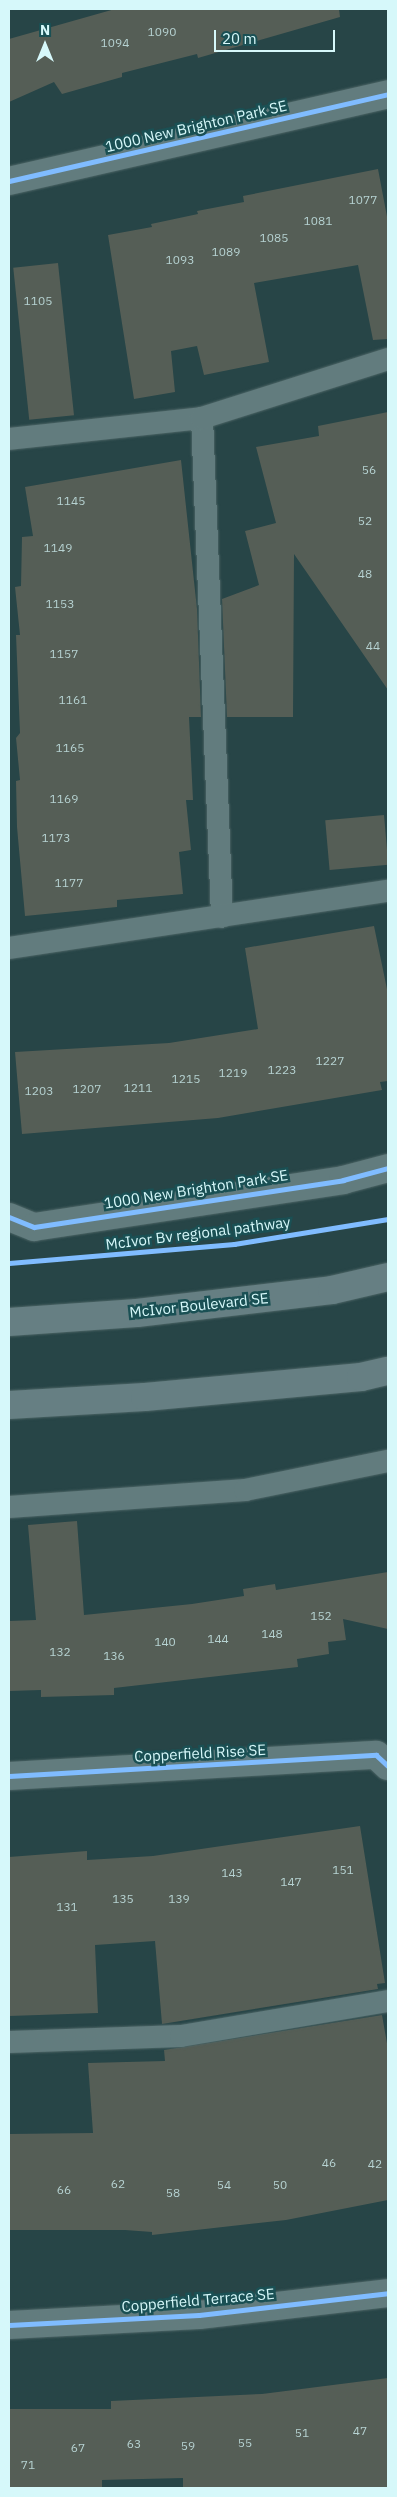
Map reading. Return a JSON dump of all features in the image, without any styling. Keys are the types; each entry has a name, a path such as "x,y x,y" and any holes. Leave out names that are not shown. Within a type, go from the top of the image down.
{"main road":[{"name":"McIvor Boulevard SE","path":"9,1322 137,1313 332,1290 388,1276"},
{"path":"9,1405 145,1397 361,1377 388,1370"}],"street":[{"name":"1000 New Brighton Park SE","path":"9,181 388,94"},
{"name":"1000 New Brighton Park SE","path":"9,1217 34,1226 343,1180 388,1168"},
{"name":"Copperfield Rise SE","path":"9,1776 376,1755 388,1766"},
{"name":"Copperfield Terrace SE","path":"9,2325 199,2315 388,2293"}],"lane":[{"path":"9,439 202,418 388,360"},
{"path":"202,418 222,917"},
{"path":"9,948 388,891"},
{"path":"9,1507 245,1490 388,1461"},
{"path":"9,2042 181,2036 388,2001"}],"building":[{"path":"115,9 339,9 340,17 198,58 197,54 122,73 122,77 62,94 54,82 9,102 9,39"},
{"path":"378,169 388,222 388,339 373,340 358,265 254,283 269,362 204,375 197,346 171,351 175,392 134,399 108,235 152,227 151,224 198,214 197,211 244,202 243,196"},
{"path":"58,263 74,415 29,420 13,268"},
{"path":"388,412 388,690 294,554 293,717 227,717 222,599 259,585 245,531 276,523 256,447 319,436 318,426"},
{"path":"181,460 197,609 201,717 189,717 193,800 186,800 191,850 179,852 183,894 117,900 117,907 25,916 17,827 16,781 20,780 16,738 20,733 16,635 20,635 15,587 21,586 22,537 33,536 25,487"},
{"path":"384,815 388,865 330,870 325,820"},
{"path":"374,926 388,994 388,1081 380,1082 382,1090 218,1118 22,1134 15,1052 169,1043 258,1029 245,948"},
{"path":"77,1521 84,1615 192,1604 244,1596 243,1589 275,1584 276,1590 388,1572 388,1629 343,1619 346,1640 328,1642 329,1654 297,1659 298,1667 114,1688 114,1695 41,1697 41,1690 9,1691 9,1621 36,1620 28,1525"},
{"path":"360,1826 385,1983 377,1984 378,1989 162,2024 155,1941 95,1945 98,2013 9,2016 9,1857 87,1851 87,1860 153,1856"},
{"path":"382,2015 388,2049 388,2200 286,2220 152,2235 152,2232 125,2230 9,2230 9,2134 93,2133 88,2063 165,2061 164,2050"},
{"path":"388,2378 388,2488 183,2488 183,2478 102,2480 102,2488 9,2488 9,2409 111,2409 111,2401 262,2394"}],"cycle path":[{"path":"9,181 388,94"},
{"path":"9,1217 34,1227 343,1180 388,1168"},
{"name":"McIvor Bv regional pathway","path":"9,1263 234,1244 388,1219"},
{"path":"9,1776 376,1755 388,1766"},
{"path":"9,2325 199,2315 388,2293"}]}
